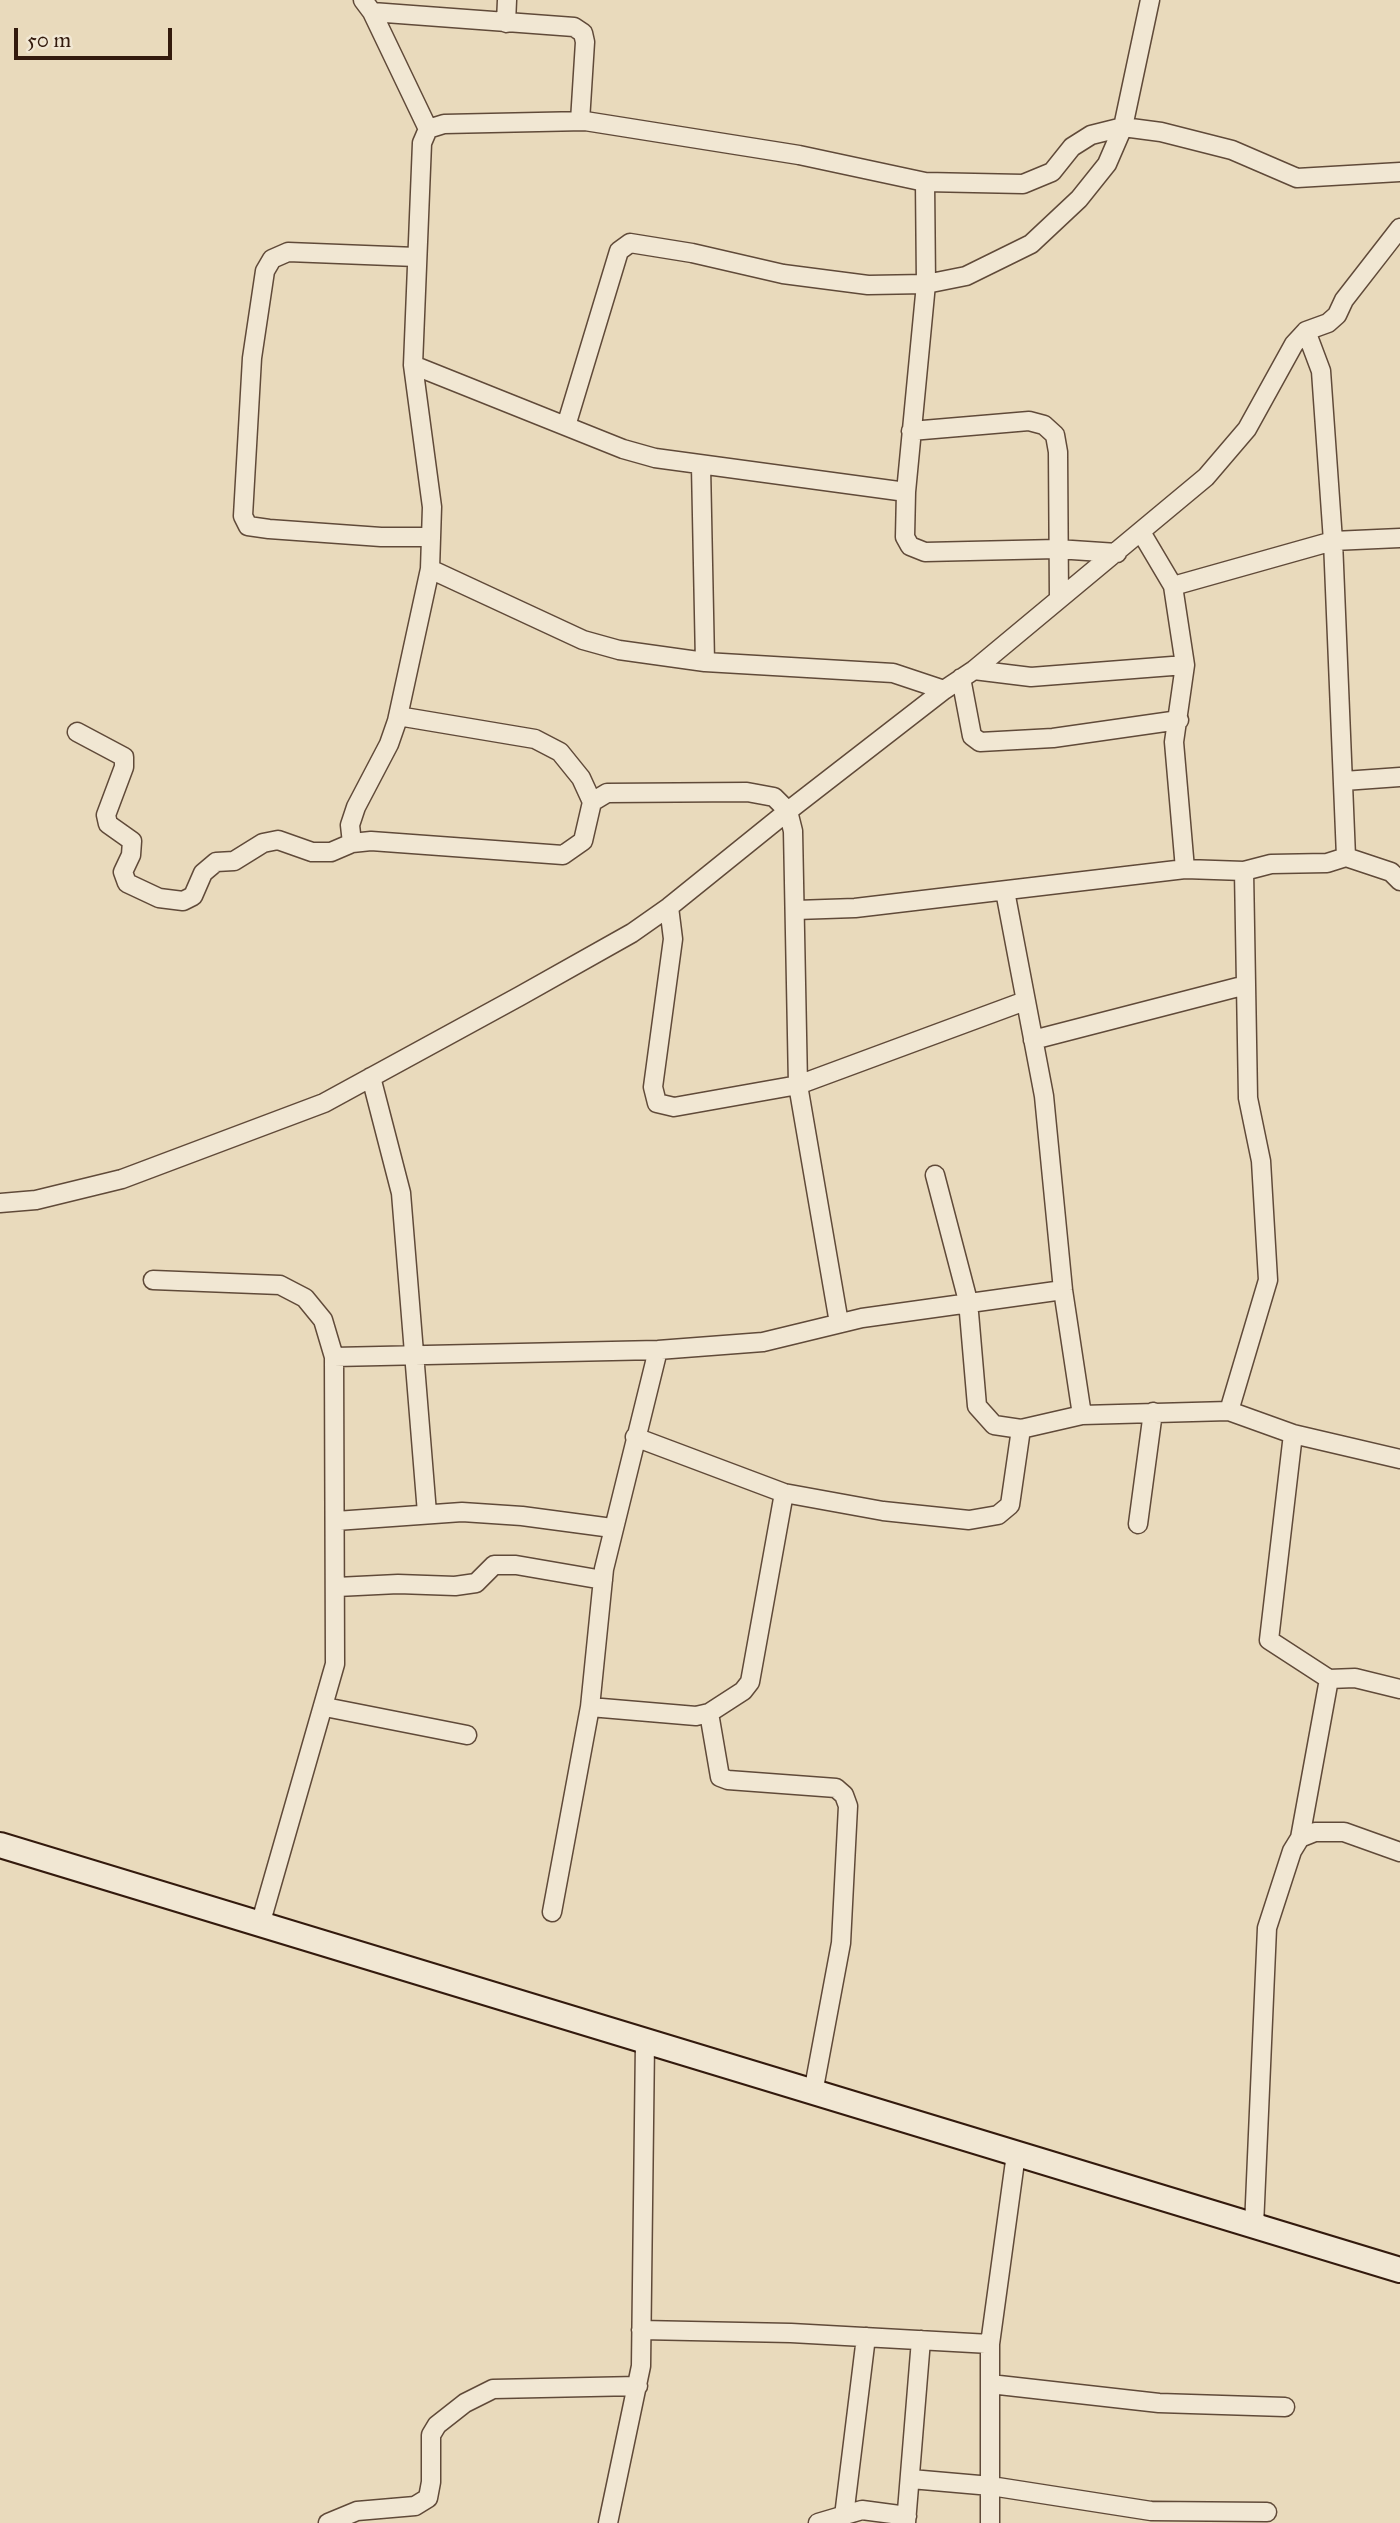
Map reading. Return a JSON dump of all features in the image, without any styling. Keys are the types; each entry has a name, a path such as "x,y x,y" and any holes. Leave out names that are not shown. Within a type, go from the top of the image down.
{"main road":[{"path":"0,1845 1400,2270"}],"street":[{"path":"506,23 507,0"},
{"path":"566,426 620,251 630,243 692,253 783,274 868,285 926,284 966,276 1031,244 1079,199 1107,164 1123,127 1150,0"},
{"path":"352,843 350,825 356,807 389,744 398,716 430,569 432,507 413,365 422,144 428,129 368,6 419,8 506,23 574,26 583,33 580,121"},
{"path":"428,129 444,124 580,121 799,155 925,181 1033,182 1052,172 1072,147 1091,135 1123,127 1161,132 1232,150 1297,178 1400,172"},
{"path":"925,181 926,284 911,431 905,537 910,546 925,552 1057,550 1117,553"},
{"path":"0,1203 36,1200 122,1179 324,1103 632,933 968,674 1206,477 1247,429 1294,344 1306,331 1328,323 1337,315 1344,300 1400,228"},
{"path":"416,257 288,252 272,259 265,271 252,358 243,516 248,526 270,529 381,537 431,537"},
{"path":"1306,331 1321,372 1333,541 1346,857"},
{"path":"413,365 623,449 701,466 906,492"},
{"path":"911,431 1029,421 1044,425 1055,435 1058,452 1059,599"},
{"path":"701,466 705,662"},
{"path":"1141,532 1173,586 1185,665 1174,742 1185,869"},
{"path":"1173,586 1333,541 1400,538"},
{"path":"430,569 583,640 619,650 705,662 893,673 944,690"},
{"path":"968,674 1031,677 1185,665"},
{"path":"968,674 972,736 980,742 1053,738 1179,720"},
{"path":"77,732 124,757 124,767 106,815 108,824 132,841 131,855 123,872 127,883 159,898 184,901 193,896 203,873 216,862 234,861 263,843 278,840 312,852 331,852 352,843 371,841 563,855 583,841 592,802 581,778 560,752 535,739 398,716"},
{"path":"1344,782 1400,777"},
{"path":"592,802 607,793 747,792 774,797 788,811 793,831 796,910 798,1085 839,1323"},
{"path":"796,910 855,908 1185,869 1244,871 1271,864 1327,863 1346,857 1391,872 1400,881"},
{"path":"1229,1411 1268,1280 1261,1161 1248,1098 1244,871"},
{"path":"1004,891 1044,1096 1063,1290 1082,1415"},
{"path":"668,907 673,939 653,1087 657,1103 674,1107 798,1085 1026,1001"},
{"path":"1033,1040 1246,985"},
{"path":"371,1077 401,1193 427,1513"},
{"path":"935,1175 968,1301 977,1406 993,1425 1021,1429 1082,1415 1229,1411 1293,1434 1400,1459"},
{"path":"153,1280 280,1284 305,1298 323,1320 334,1357 337,1587 335,1664 325,1707 260,1925"},
{"path":"334,1357 658,1350 763,1342 839,1323 968,1301 1063,1290"},
{"path":"552,1912 590,1707 603,1580 612,1528 658,1350"},
{"path":"1138,1524 1153,1412"},
{"path":"635,1437 785,1493 883,1511 970,1520 998,1515 1010,1505 1021,1429"},
{"path":"1293,1434 1269,1640 1329,1679 1355,1678 1400,1689"},
{"path":"590,1707 696,1716 709,1713 743,1691 750,1682 785,1493"},
{"path":"336,1521 427,1513 522,1516 612,1528"},
{"path":"337,1587 398,1584 455,1586 476,1583 494,1565 516,1565 603,1580"},
{"path":"1254,2226 1267,1928 1292,1852 1300,1838 1329,1679"},
{"path":"325,1707 467,1735"},
{"path":"709,1713 720,1777 728,1780 836,1788 844,1795 848,1806 841,1943 813,2093"},
{"path":"1300,1838 1315,1832 1344,1832 1400,1852"},
{"path":"608,2523 638,2386 645,2042"},
{"path":"990,2523 990,2344 1016,2154"},
{"path":"641,2330 990,2344"},
{"path":"844,2516 866,2337"},
{"path":"818,2523 862,2510 907,2519 921,2340"},
{"path":"990,2384 1159,2403 1285,2407"},
{"path":"328,2523 357,2511 415,2506 428,2498 431,2483 430,2435 437,2425 465,2403 493,2389 638,2386"},
{"path":"911,2479 991,2486 1151,2511 1267,2512"}]}
